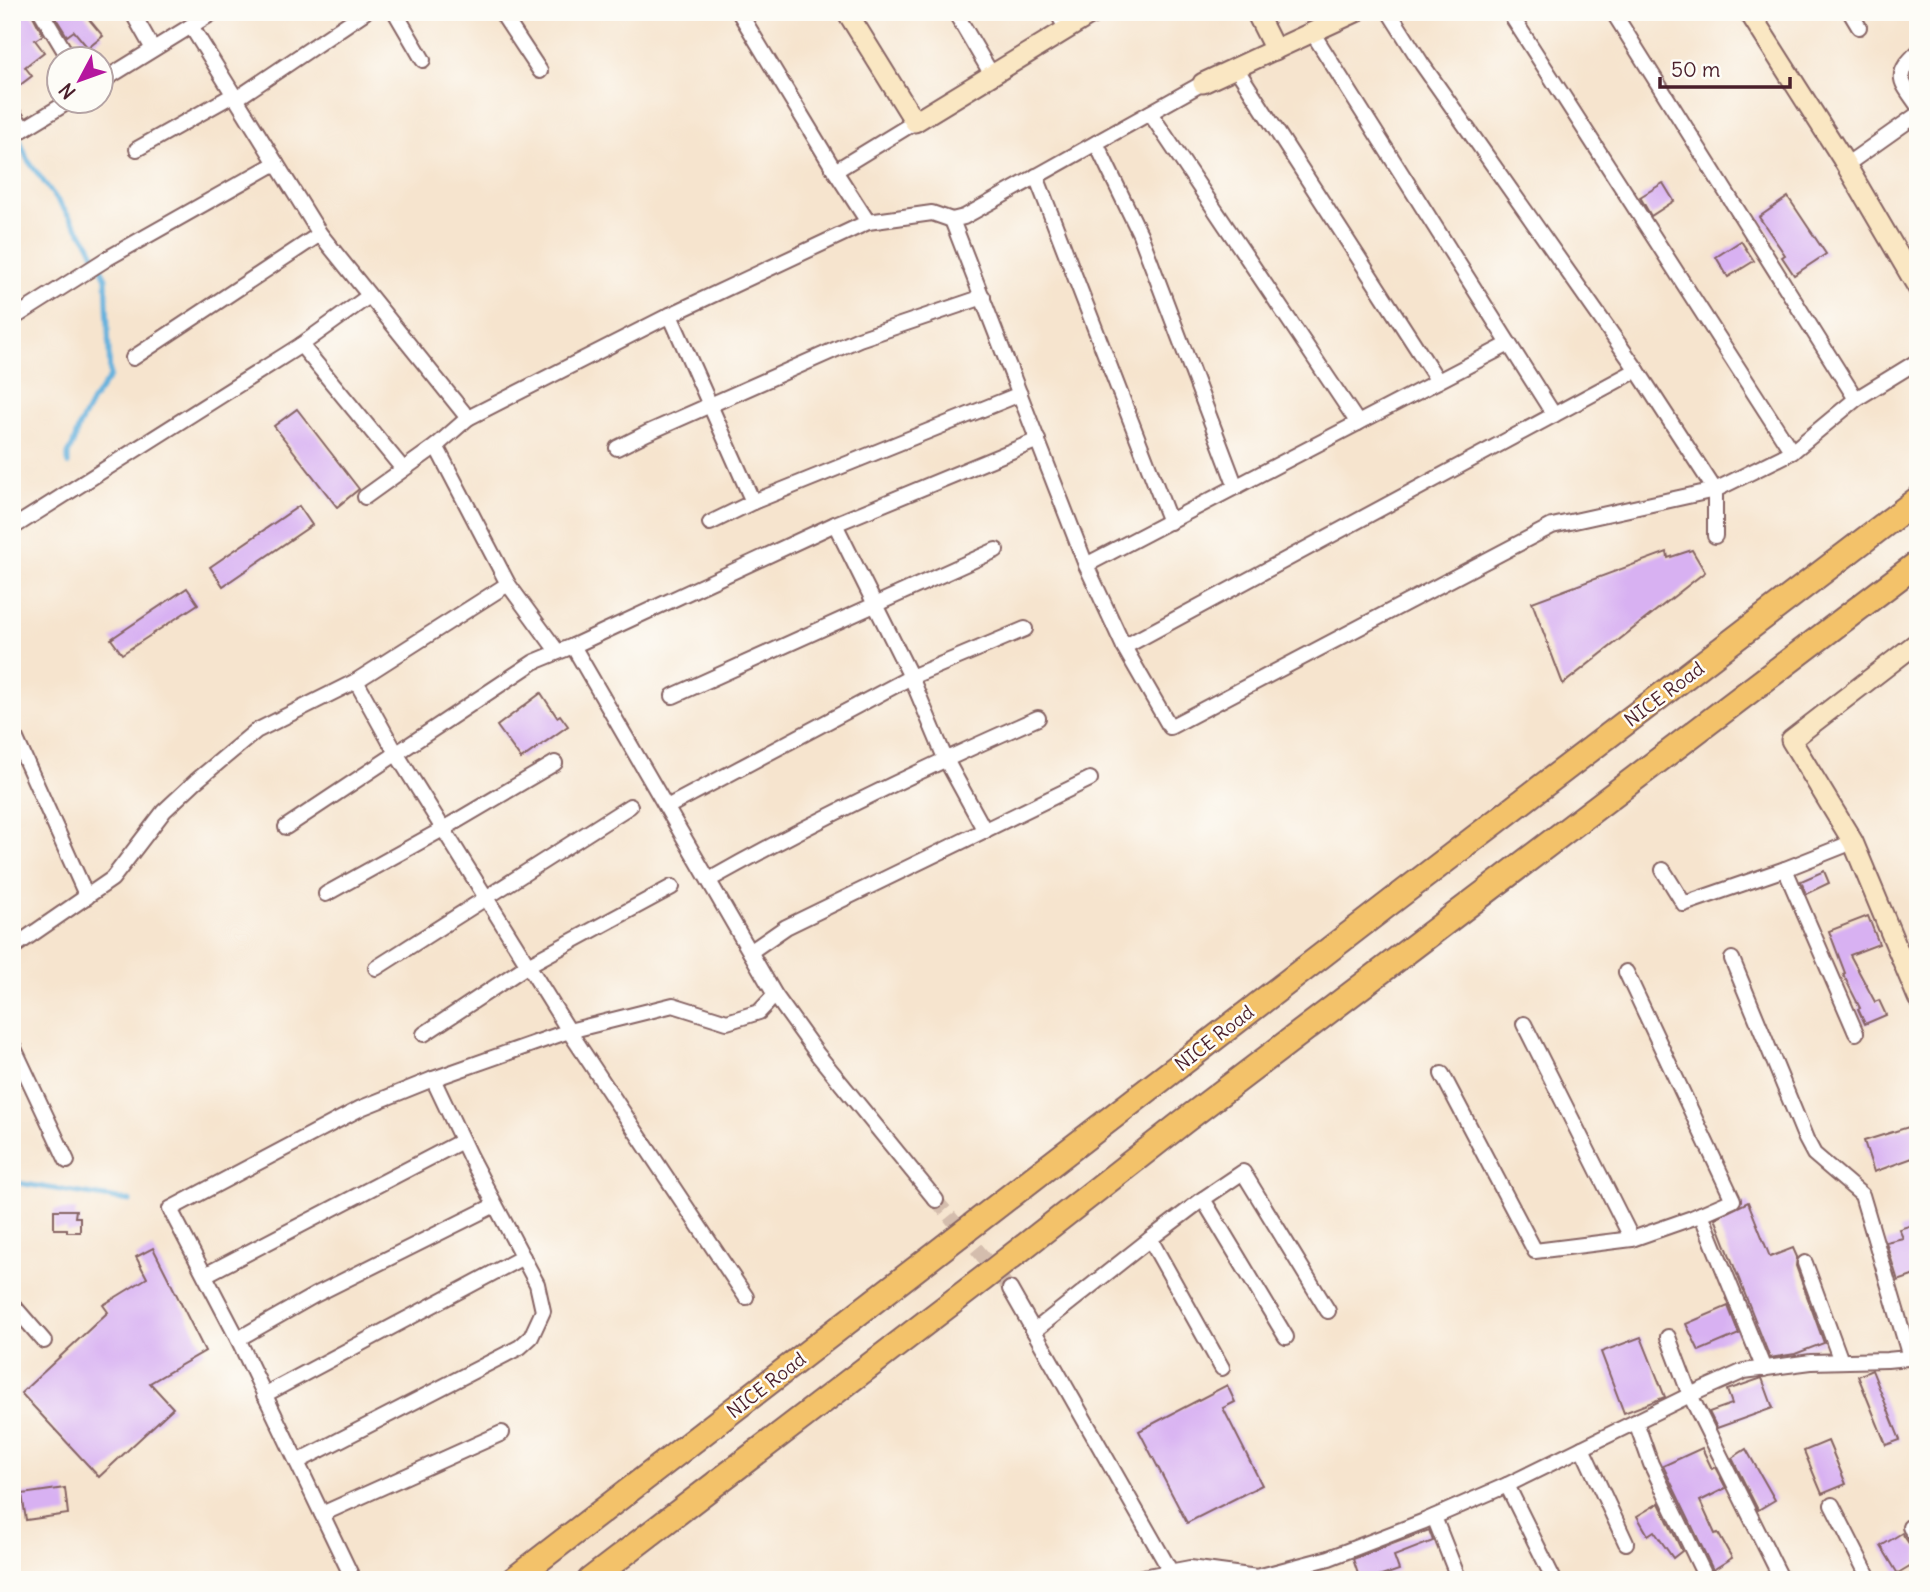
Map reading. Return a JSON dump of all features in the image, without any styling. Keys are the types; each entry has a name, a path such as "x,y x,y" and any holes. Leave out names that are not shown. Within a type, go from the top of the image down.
{"highway":[{"name":"NICE Road","path":"513,1580 1918,499"},
{"path":"590,1580 1183,1122 1918,563"}],"street":[{"path":"41,12 62,46"},
{"path":"132,12 153,49"},
{"path":"116,72 214,12"},
{"path":"137,149 235,97 365,12"},
{"path":"395,12 423,60"},
{"path":"501,12 540,71"},
{"path":"739,12 835,172 869,222"},
{"path":"847,12 915,122"},
{"path":"955,12 992,75"},
{"path":"1057,12 1067,30"},
{"path":"835,172 1095,12"},
{"path":"1256,12 1275,50"},
{"path":"365,497 436,446 468,418 670,315 869,222 932,213 952,220 964,217 1203,83 1356,12"},
{"path":"1389,12 1422,64 1637,370 1715,490 1715,536"},
{"path":"1509,12 1792,452"},
{"path":"1614,12 1856,399"},
{"path":"1749,12 1846,165 1918,288"},
{"path":"1850,12 1860,27"},
{"path":"191,26 320,234 468,418"},
{"path":"1312,32 1554,415"},
{"path":"1918,52 1907,62 1900,77 1918,106"},
{"path":"1236,68 1438,381"},
{"path":"12,112 19,131 46,115"},
{"path":"1150,113 1358,423"},
{"path":"1846,165 1918,114"},
{"path":"1096,143 1140,234 1236,487"},
{"path":"12,319 108,258 276,163"},
{"path":"1036,176 1170,522"},
{"path":"952,220 1086,565 1124,647 1170,727 1552,526 1715,490 1792,452 1856,399 1918,361"},
{"path":"133,358 320,234"},
{"path":"12,528 301,345 369,296"},
{"path":"617,448 859,339 983,297"},
{"path":"670,315 754,502"},
{"path":"1086,565 1509,344"},
{"path":"301,345 403,470"},
{"path":"1124,647 1637,370"},
{"path":"710,523 754,502 1020,394"},
{"path":"286,827 534,662 835,524 1038,440"},
{"path":"436,446 508,584 557,651"},
{"path":"835,524 911,677 945,758 985,831"},
{"path":"673,696 996,550"},
{"path":"12,948 112,880 164,811 256,731 356,681 508,584"},
{"path":"667,807 911,677 1025,629"},
{"path":"1918,642 1791,740 1853,842 1918,998"},
{"path":"573,646 775,995 818,1055 936,1200"},
{"path":"356,681 396,753 569,1031 746,1297"},
{"path":"709,880 767,847 945,758 1038,718"},
{"path":"12,730 87,897"},
{"path":"326,894 555,763"},
{"path":"750,952 786,927 1090,779"},
{"path":"376,968 630,806"},
{"path":"1663,870 1684,904 1853,842"},
{"path":"1785,869 1856,1033"},
{"path":"424,1034 528,965 673,887"},
{"path":"1135,1580 1190,1569 1257,1577 1329,1558 1507,1485 1744,1371 1811,1362 1914,1357 1862,1195 1814,1154 1732,959"},
{"path":"1442,1074 1535,1251 1632,1239 1733,1200 1626,972"},
{"path":"353,1579 238,1339 170,1209 361,1108 433,1079 569,1031 673,1005 727,1022 759,1012 775,995"},
{"path":"1524,1024 1632,1239"},
{"path":"13,1048 67,1161"},
{"path":"297,1462 520,1347 531,1337 543,1311 537,1284 462,1141 433,1079"},
{"path":"205,1275 462,1141"},
{"path":"1034,1331 1150,1239 1243,1171 1328,1311"},
{"path":"1203,1199 1286,1337"},
{"path":"238,1339 315,1295 495,1205"},
{"path":"1701,1214 1764,1369"},
{"path":"1150,1239 1222,1368"},
{"path":"264,1395 523,1257"},
{"path":"1804,1263 1841,1361"},
{"path":"1010,1289 1171,1572"},
{"path":"12,1304 44,1341"},
{"path":"1668,1337 1690,1395 1782,1580"},
{"path":"1636,1422 1651,1464 1707,1580"},
{"path":"322,1514 502,1433"},
{"path":"1583,1448 1626,1543"},
{"path":"1507,1485 1554,1580"},
{"path":"1832,1505 1870,1580"},
{"path":"1434,1517 1459,1580"}],"building":[{"path":"12,12 31,12 43,35 35,40 44,52 25,67 32,76 12,91"},
{"path":"52,12 83,12 103,36 90,46 86,46 74,31 67,36"},
{"path":"1663,183 1674,201 1651,216 1640,197"},
{"path":"1788,197 1826,254 1794,275 1782,257 1785,255 1759,217"},
{"path":"1741,241 1754,261 1728,277 1716,257"},
{"path":"297,409 359,489 337,507 274,426"},
{"path":"299,506 312,525 223,586 210,567"},
{"path":"1692,550 1705,572 1563,684 1532,602 1667,552 1668,558"},
{"path":"187,588 198,604 122,654 111,639"},
{"path":"541,693 557,717 560,715 568,726 521,759 497,726"},
{"path":"1824,871 1829,883 1806,894 1801,881"},
{"path":"1868,916 1879,944 1850,955 1875,1002 1879,1000 1886,1015 1865,1024 1843,974 1845,973 1829,931"},
{"path":"1918,1124 1918,1156 1874,1172 1864,1141"},
{"path":"1748,1202 1770,1257 1793,1248 1797,1257 1796,1266 1824,1343 1795,1354 1770,1358 1715,1218"},
{"path":"54,1210 76,1210 75,1217 80,1217 80,1232 54,1229"},
{"path":"1918,1223 1918,1274 1898,1281 1886,1242 1903,1238 1899,1229"},
{"path":"153,1248 205,1351 150,1383 173,1408 99,1477 21,1393 108,1312 103,1305 147,1278 136,1257"},
{"path":"1728,1306 1739,1334 1699,1351 1686,1324"},
{"path":"1641,1337 1665,1397 1624,1413 1601,1352"},
{"path":"1872,1370 1900,1440 1886,1445 1858,1376"},
{"path":"1762,1378 1773,1408 1717,1428 1709,1412 1732,1404 1727,1390"},
{"path":"1227,1385 1235,1402 1223,1408 1262,1485 1187,1523 1139,1431"},
{"path":"1828,1441 1846,1484 1822,1494 1804,1451"},
{"path":"1702,1448 1712,1469 1715,1467 1726,1488 1700,1501 1715,1534 1718,1533 1732,1558 1713,1570 1663,1466"},
{"path":"1746,1449 1775,1500 1758,1510 1732,1458"},
{"path":"65,1488 68,1514 26,1520 22,1494"},
{"path":"1659,1503 1682,1551 1673,1558 1654,1531 1648,1535 1637,1516"},
{"path":"1429,1530 1433,1541 1394,1556 1399,1570 1370,1580 1360,1580 1353,1559"},
{"path":"1902,1533 1910,1545 1918,1549 1918,1562 1898,1574 1881,1546"}],"waterway":[{"path":"18,134 27,159 88,242 106,278 110,377 92,401 79,426 68,454 68,464"},
{"path":"12,1182 130,1201"}],"tunnel":[{"path":"936,1200 1010,1289"}]}
